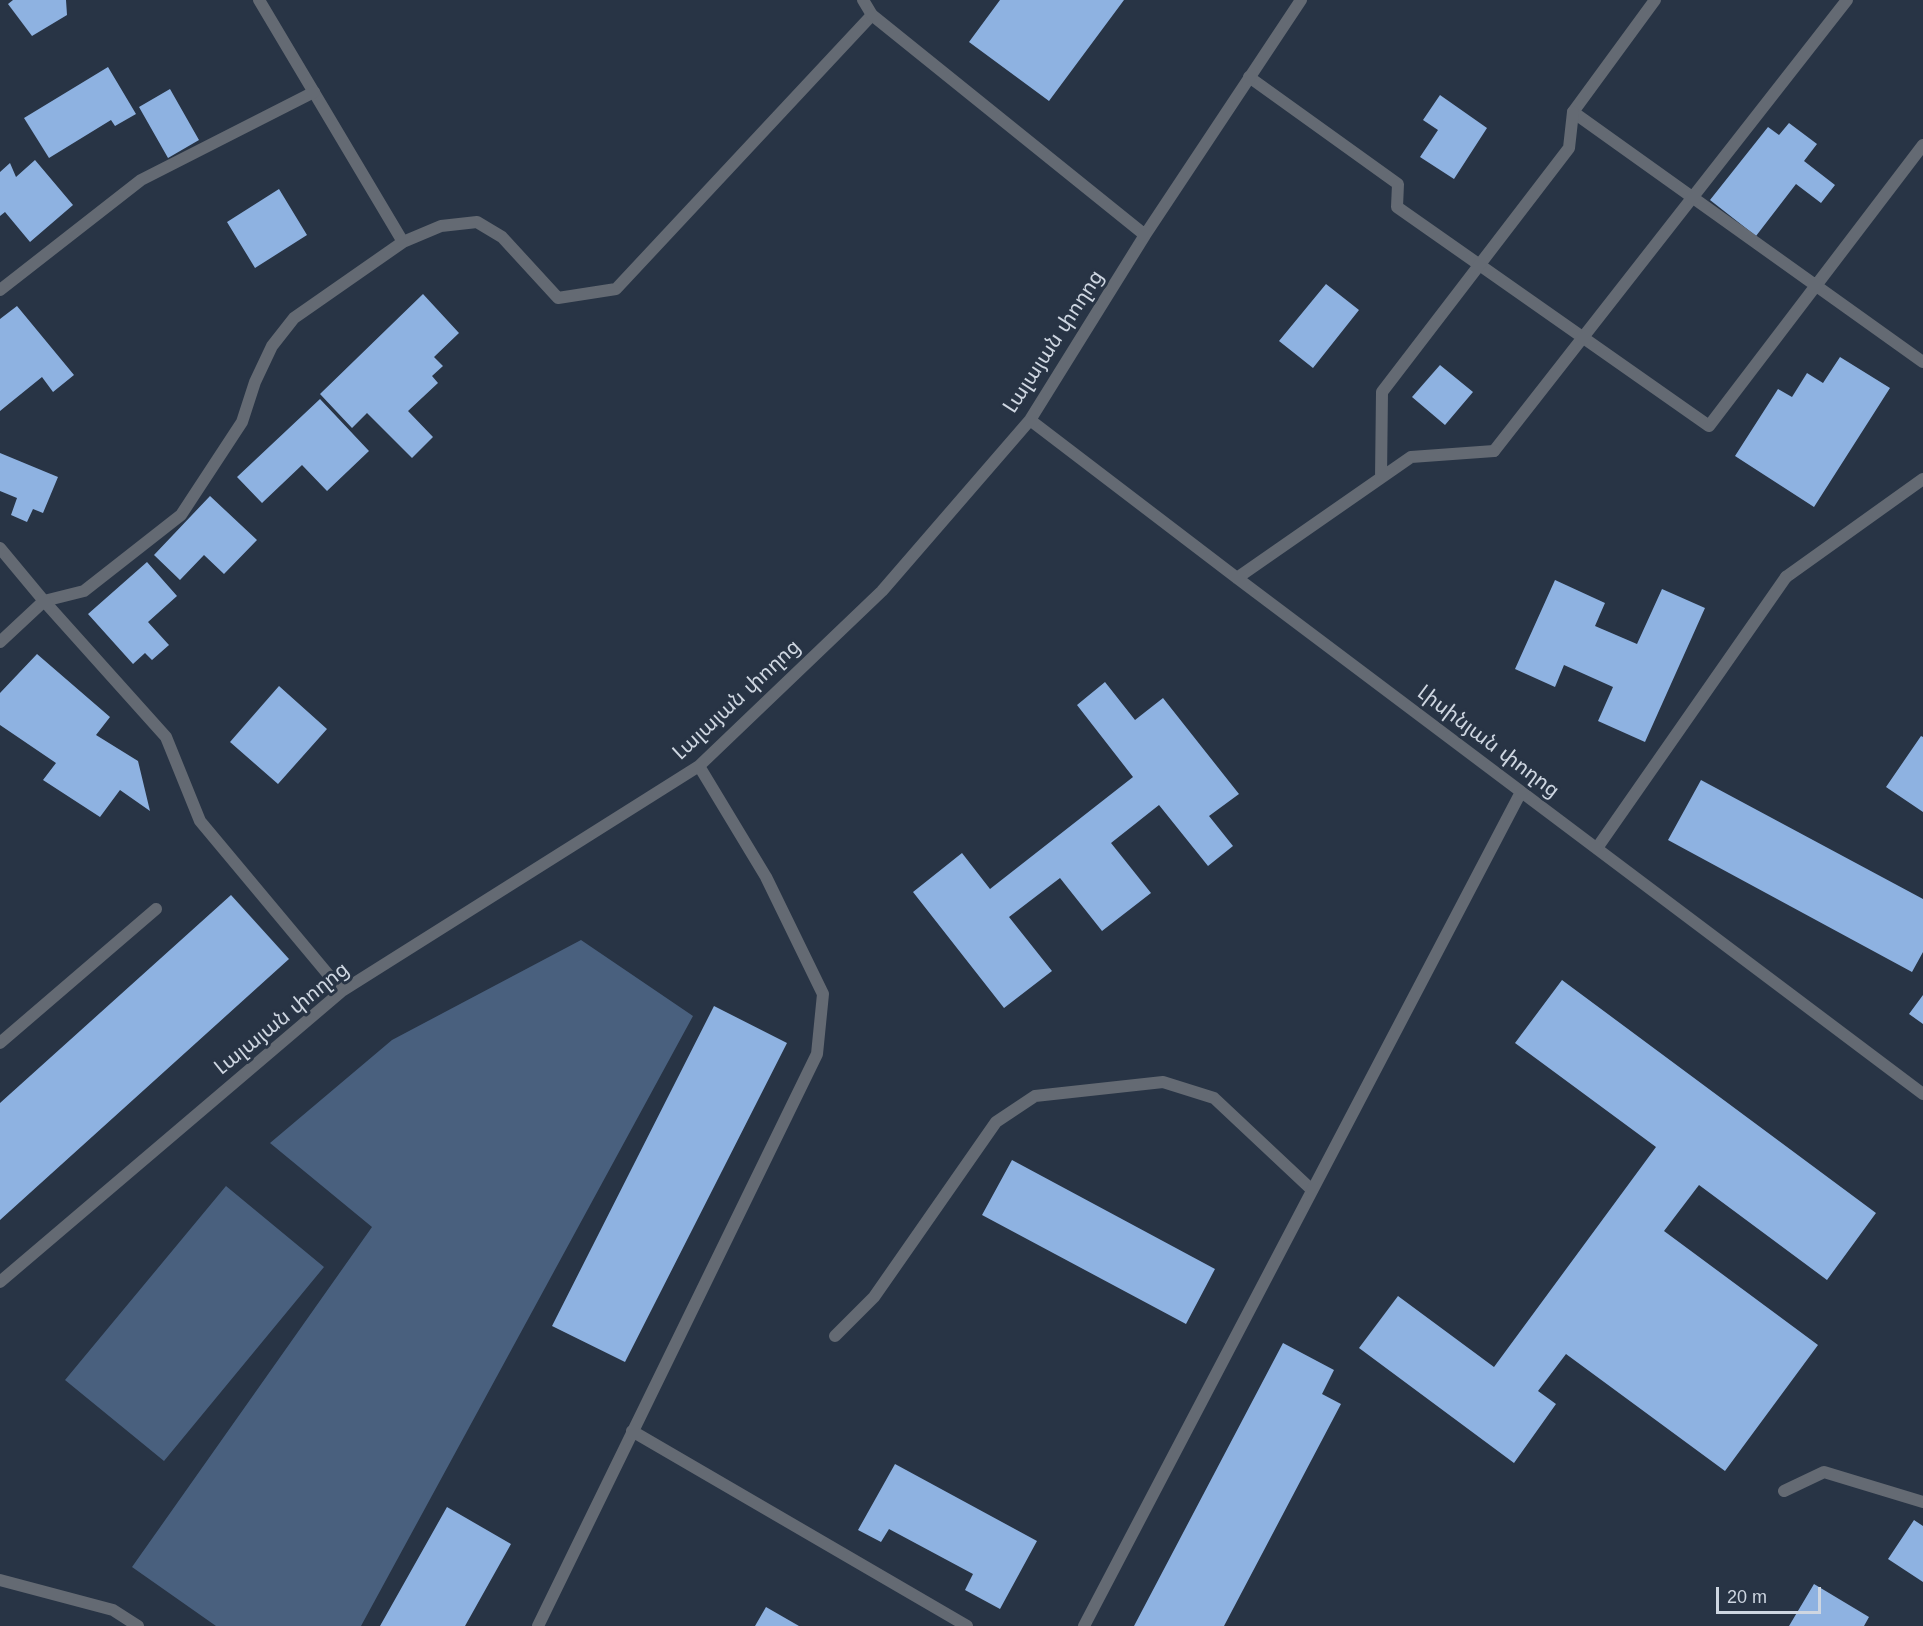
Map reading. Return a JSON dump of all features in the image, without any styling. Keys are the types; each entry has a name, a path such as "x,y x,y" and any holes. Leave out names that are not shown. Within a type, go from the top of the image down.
{"street":[{"path":"259,0 403,242"},
{"path":"863,0 872,15 1145,235"},
{"name":"Լալայան փողոց","path":"0,1282 342,991 699,766 882,591 1030,420 1145,235 1301,0"},
{"path":"1381,478 1382,392 1569,148 1572,112 1655,0"},
{"path":"1238,578 1411,457 1494,451 1847,0"},
{"path":"0,642 44,601 84,591 181,515 242,422 255,382 272,346 294,318 403,242 441,226 477,222 502,237 558,298 616,289 872,15"},
{"path":"1250,77 1398,184 1397,207 1709,426 1923,145"},
{"path":"0,290 141,180 314,92"},
{"path":"1572,112 1923,362"},
{"name":"Լիսինյան փողոց","path":"1030,420 1923,1094"},
{"path":"1597,848 1786,577 1923,479"},
{"path":"0,548 44,601 166,737 200,821 342,991"},
{"path":"538,1626 817,1054 823,994 766,877 699,766"},
{"path":"1084,1626 1521,792"},
{"path":"0,1043 156,909"},
{"path":"835,1336 874,1297 996,1122 1035,1096 1163,1082 1214,1098 1312,1190"},
{"path":"632,1431 967,1626"},
{"path":"1784,1491 1824,1472 1923,1502"},
{"path":"0,1580 113,1610 138,1626"}],"shaded area":[{"path":"581,940 693,1016 361,1626 216,1626 132,1567 372,1227 270,1143 392,1040"},
{"path":"226,1186 324,1267 164,1461 65,1380"}],"building":[{"path":"13,0 66,0 67,15 32,36 8,4"},
{"path":"1000,0 1124,0 1049,101 969,42"},
{"path":"108,67 136,114 115,126 111,120 49,158 24,118"},
{"path":"170,89 199,140 168,158 139,107"},
{"path":"1440,95 1487,128 1454,179 1420,157 1438,130 1423,120"},
{"path":"1789,123 1817,144 1804,161 1835,185 1821,203 1796,184 1756,236 1710,200 1768,127 1779,135"},
{"path":"35,160 73,205 30,242 5,212 0,216 0,172 10,163 16,177"},
{"path":"279,189 307,235 255,268 227,222"},
{"path":"1326,284 1359,310 1313,368 1279,341"},
{"path":"423,294 459,333 434,357 443,366 432,376 438,383 408,411 433,437 412,458 367,413 352,428 320,394"},
{"path":"17,306 74,375 53,392 42,377 0,411 0,319"},
{"path":"1840,357 1890,388 1814,507 1735,456 1778,389 1792,397 1807,373 1823,383"},
{"path":"1440,365 1473,392 1445,425 1412,397"},
{"path":"320,399 369,451 327,491 302,465 262,503 237,477"},
{"path":"0,453 58,477 43,513 33,509 27,522 11,515 17,498 0,491"},
{"path":"210,496 257,540 224,574 204,555 180,580 154,555"},
{"path":"147,562 177,596 148,622 169,645 152,660 145,653 133,664 88,614"},
{"path":"1555,580 1605,603 1595,626 1637,644 1662,589 1705,608 1645,742 1598,721 1613,687 1564,665 1555,687 1515,669"},
{"path":"37,654 110,717 96,735 138,761 150,811 120,790 100,817 43,780 56,763 0,725 0,693"},
{"path":"1105,682 1135,720 1163,698 1239,794 1209,816 1233,846 1208,866 1159,805 1111,843 1151,893 1102,931 1060,878 1009,917 1052,971 1004,1008 913,892 962,853 990,889 1133,777 1077,705"},
{"path":"279,686 327,729 278,784 230,742"},
{"path":"1921,736 1923,737 1923,812 1886,787"},
{"path":"1701,780 1923,899 1923,952 1912,972 1668,840"},
{"path":"231,895 289,959 0,1220 0,1103"},
{"path":"1562,980 1876,1213 1827,1280 1699,1185 1664,1231 1818,1345 1725,1471 1566,1354 1538,1391 1556,1404 1514,1463 1359,1348 1398,1296 1494,1367 1656,1147 1515,1043"},
{"path":"1923,995 1923,1024 1909,1014"},
{"path":"714,1006 787,1043 625,1362 552,1326"},
{"path":"1012,1160 1215,1269 1186,1324 982,1215"},
{"path":"1283,1343 1334,1370 1322,1394 1341,1404 1224,1626 1134,1626"},
{"path":"895,1464 1037,1541 1000,1609 965,1590 973,1574 889,1529 881,1542 858,1530"},
{"path":"447,1507 511,1544 465,1626 380,1626"},
{"path":"1914,1520 1923,1526 1923,1582 1888,1559"},
{"path":"1814,1584 1869,1617 1864,1626 1789,1626"},
{"path":"766,1607 799,1626 755,1626"}]}
